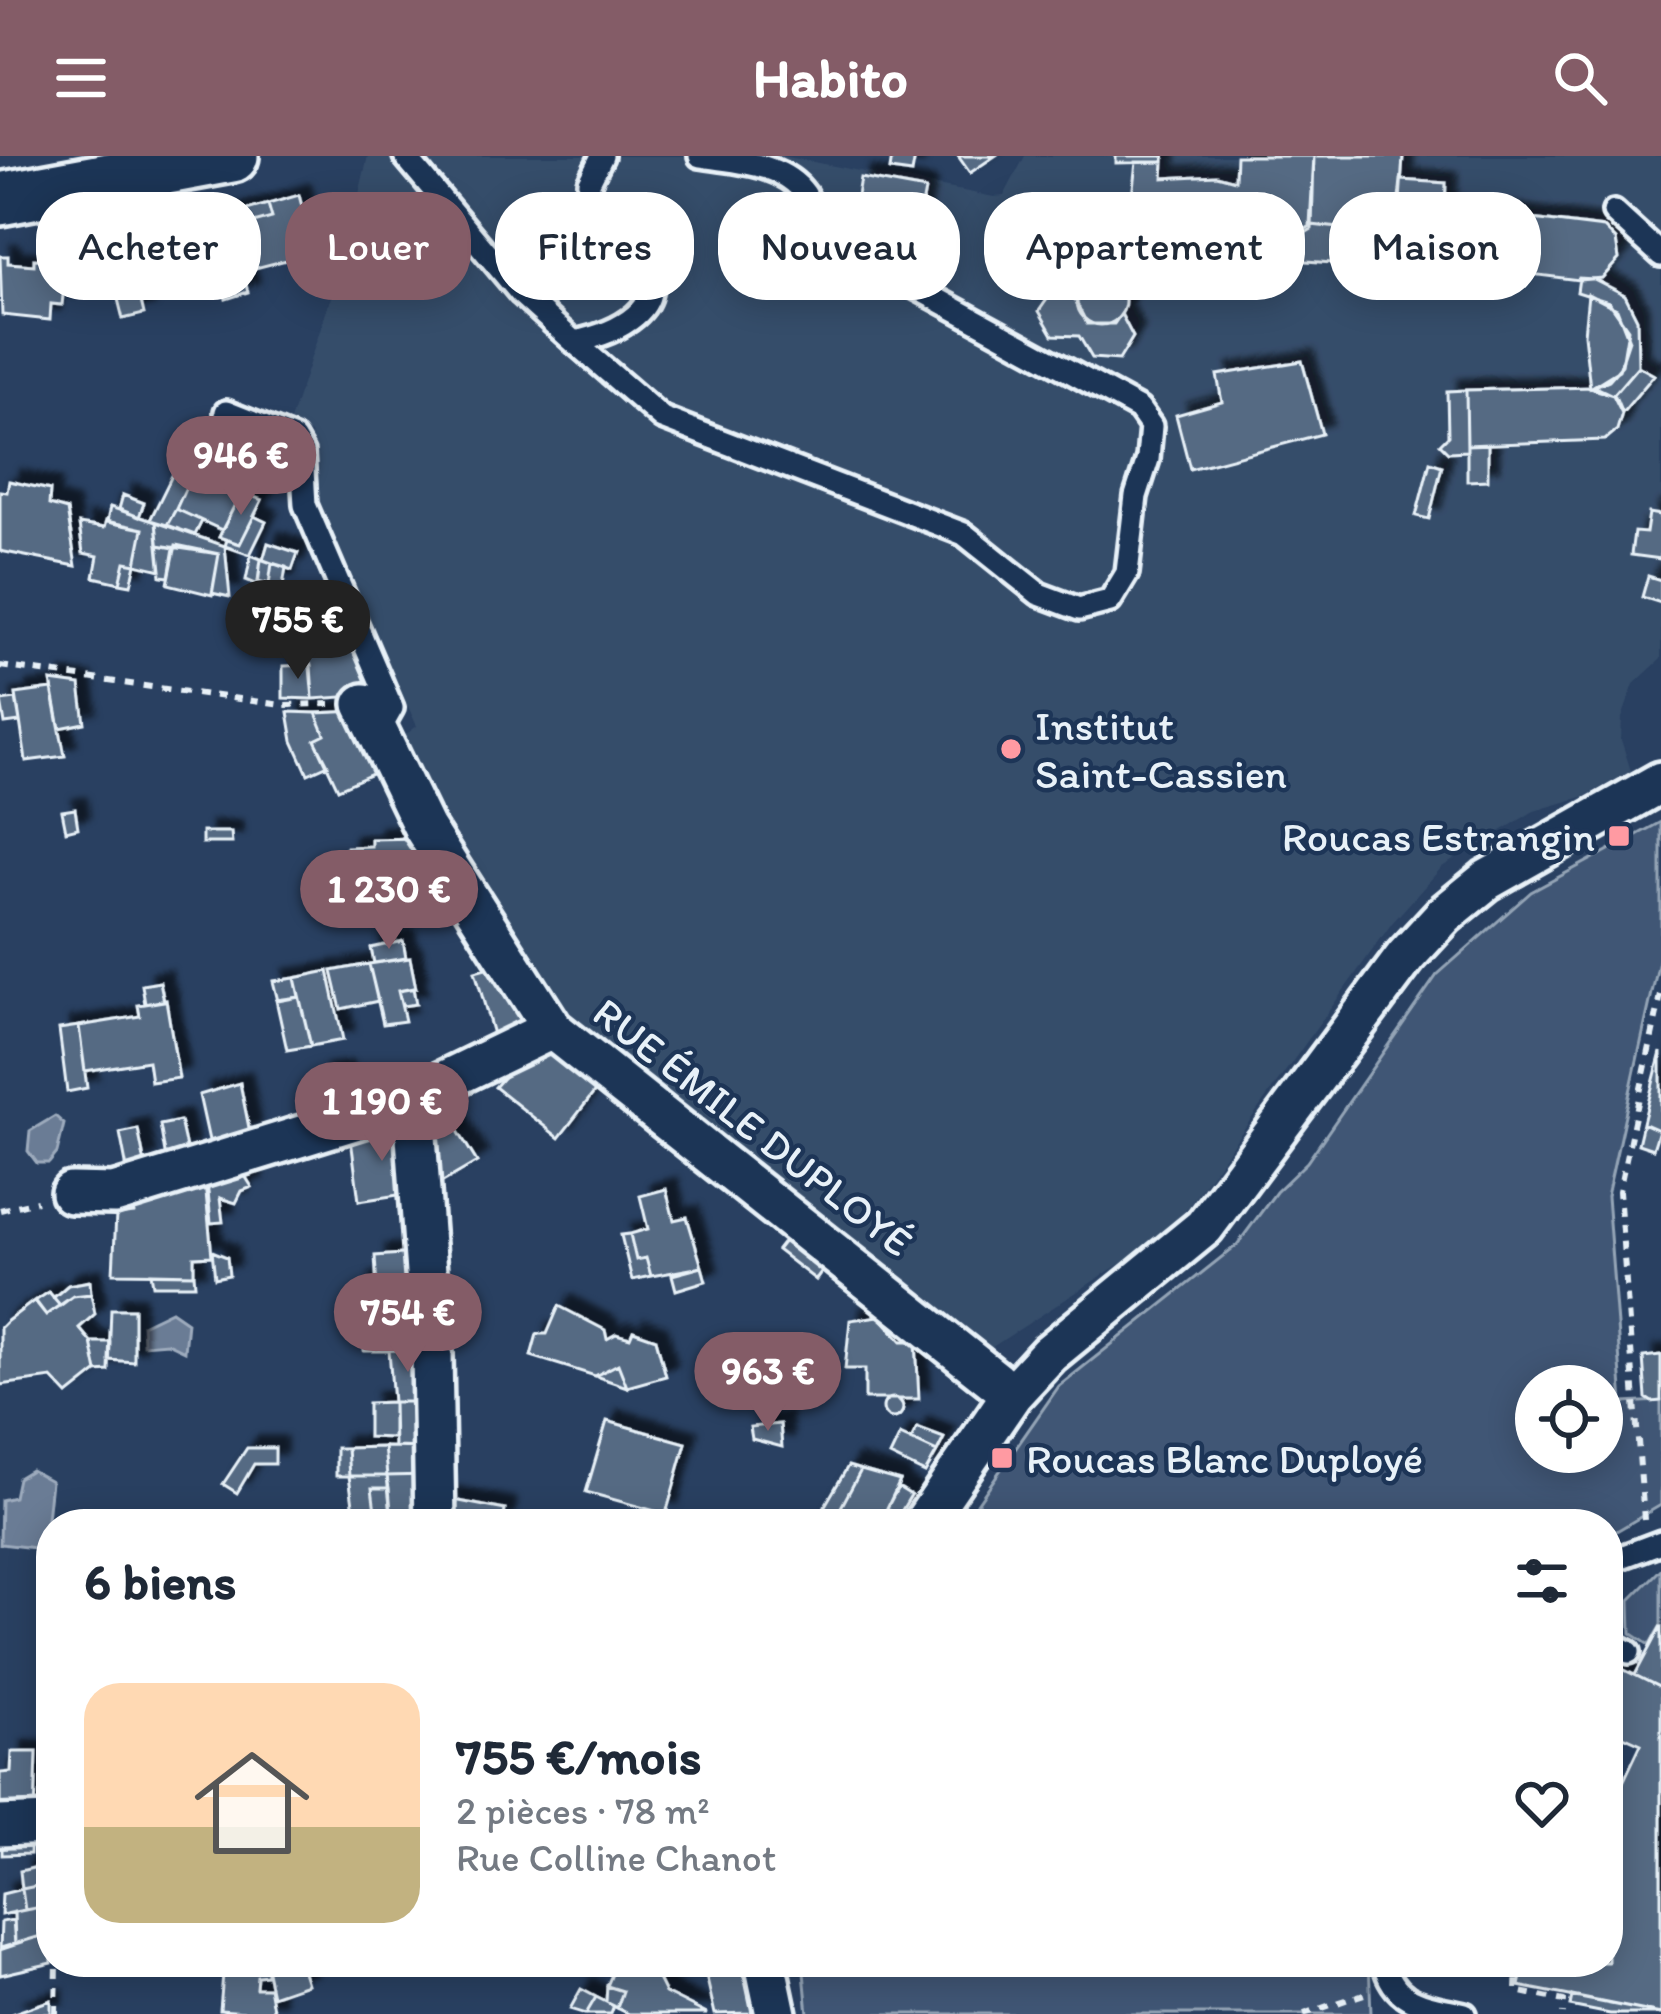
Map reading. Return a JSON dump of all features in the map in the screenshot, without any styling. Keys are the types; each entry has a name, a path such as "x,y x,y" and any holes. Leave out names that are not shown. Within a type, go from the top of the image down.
{"street":[{"path":"0,199 232,156"},
{"path":"371,719 424,828 552,1029"},
{"path":"933,1509 1012,1394 1049,1354 1204,1227 1406,956 1444,915 1487,880 1661,782"},
{"name":"RUE ÉMILE DUPLOYÉ","path":"71,1193 114,1194 386,1110 552,1029 1012,1394"},
{"path":"413,1096 432,1354 435,1509"},
{"path":"0,1826 36,1825"},
{"path":"769,1977 776,2014"}],"lane":[{"path":"405,156 520,294 662,418 964,534 1039,594 1079,609 1110,602 1127,573 1136,496 1148,459 1151,426 1139,409 843,248 824,232 802,191 786,176 700,156"},
{"path":"574,342 615,334 638,317 649,296 641,260 589,199 589,182 602,156"},
{"path":"1613,212 1661,255"},
{"path":"226,412 294,440 302,453 305,506 392,709 371,719"},
{"path":"1623,1556 1653,1543"},
{"path":"1388,1977 1390,1987 1406,2001 1465,2014"}],"path":[{"path":"0,666 371,719"},
{"path":"1653,1543 1619,1209 1629,1132 1661,995"},
{"path":"1651,1038 1661,1043"},
{"path":"56,2014 57,1977"},
{"path":"1516,1977 1516,1991 1564,2001 1563,2014"},
{"path":"1304,2014 1390,1987"}],"shaded area":[{"name":"Institut Saint-Cassien","path":"368,156 782,156 984,195 984,300 1305,300 1305,192 1006,192 1025,156 1661,156 1661,659 1634,684 1622,718 1621,740 1631,771 1585,796 1534,811 1442,867 1392,923 1185,1211 1158,1239 986,1351 571,1031 448,856 395,743 417,726 316,506 311,434 288,427 330,300 471,300 471,192 360,192"},
{"path":"1661,822 1661,952 1607,1196 1620,1365 1515,1365 1515,1473 1623,1473 1623,1403 1661,1401 1661,1505 1623,1527 1623,1509 973,1509 1059,1386 1237,1245 1276,1192 1307,1162 1437,975 1531,892"},
{"path":"55,1116 64,1124 57,1153 49,1163 37,1163 28,1151 30,1131"},
{"path":"171,1311 187,1322 184,1351 167,1343 143,1345 142,1325"},
{"path":"31,1470 51,1481 48,1509 36,1509 36,1548 0,1544 1,1500 14,1497 18,1478"},
{"path":"1661,1569 1661,1625 1649,1645 1631,1633 1630,1600"},
{"path":"804,1977 1370,1977 1371,2014 808,2014"}],"building":[{"path":"892,156 915,157 912,173 890,170"},
{"path":"958,156 995,156 970,173"},
{"path":"1116,156 1164,156 1164,162 1116,163"},
{"path":"1236,156 1314,156 1312,229 1305,233 1305,192 1133,192 1136,162 1164,162 1163,178 1217,175 1235,180"},
{"path":"1314,156 1403,156 1401,192 1329,192 1329,227 1310,225"},
{"path":"860,178 925,190 925,192 858,192"},
{"path":"1401,180 1446,183 1446,192 1400,192"},
{"path":"285,199 285,260 261,267 261,221 272,218 268,204"},
{"path":"268,204 272,218 261,221 261,206"},
{"path":"1541,220 1604,228 1616,240 1619,259 1602,278 1541,275"},
{"path":"1312,225 1329,227 1329,263 1305,261 1305,230"},
{"path":"0,256 8,256 8,263 34,265 36,259 36,300 63,300 62,305 51,304 50,320 2,315"},
{"path":"1579,278 1594,279 1625,295 1637,319 1638,366 1613,395 1590,388 1609,380 1622,365 1628,329 1609,302 1577,292"},
{"path":"1588,294 1617,309 1629,340 1619,370 1590,388 1584,334"},
{"path":"118,300 141,300 144,314 123,319"},
{"path":"1047,300 1075,300 1087,324 1114,324 1121,314 1133,337 1119,360 1092,358 1079,336 1053,335 1039,311"},
{"path":"1077,300 1125,300 1118,318 1101,325 1084,318 1077,301"},
{"path":"1302,361 1322,434 1190,469 1176,415 1222,402 1217,375"},
{"path":"1638,366 1654,375 1622,413 1613,395"},
{"path":"1596,387 1615,396 1622,413 1617,430 1605,440 1467,445 1466,390"},
{"path":"1466,390 1467,451 1448,452 1440,444 1448,436 1447,391"},
{"path":"1488,444 1488,480 1467,481 1467,445"},
{"path":"185,449 197,456 197,463 176,509 167,525 150,520"},
{"path":"1430,462 1442,466 1429,519 1416,516"},
{"path":"197,463 245,486 222,530 176,509"},
{"path":"9,481 50,490 49,505 67,510 76,566 0,551 0,491 7,492"},
{"path":"241,492 262,500 240,544 219,537"},
{"path":"123,495 144,503 139,517 119,509"},
{"path":"110,507 156,522 161,570 136,564 143,529 107,522"},
{"path":"176,509 202,521 195,535 167,525"},
{"path":"1649,513 1661,515 1661,559 1631,555 1634,532 1646,533"},
{"path":"254,516 266,522 250,555 225,546 227,540 240,544"},
{"path":"106,521 143,529 136,564 125,562 120,583 94,577 98,556 83,553 79,524 104,528"},
{"path":"156,522 225,546 230,597 212,593 219,554 158,545"},
{"path":"268,543 298,553 292,570 263,560"},
{"path":"158,545 174,548 169,577 161,576"},
{"path":"176,545 219,554 212,595 168,584"},
{"path":"251,555 261,559 258,585 246,580"},
{"path":"261,559 272,563 269,584 258,581"},
{"path":"125,562 136,564 131,585 120,583"},
{"path":"272,563 286,567 283,586 269,584"},
{"path":"1648,576 1661,580 1661,603 1642,597"},
{"path":"334,611 374,695 313,699 306,626"},
{"path":"311,665 313,699 283,698 283,666"},
{"path":"51,681 80,685 85,723 60,728"},
{"path":"52,689 65,756 26,761 16,694"},
{"path":"16,699 20,722 5,724 1,701"},
{"path":"359,711 381,770 338,789 315,740 325,735 316,713"},
{"path":"288,712 316,713 325,735 315,740 328,765 308,774 293,741"},
{"path":"75,809 78,828 66,831 62,811"},
{"path":"202,832 231,832 232,843 202,843"},
{"path":"421,838 450,891 373,922 344,855 346,847 371,846 371,839"},
{"path":"403,941 406,958 374,963 371,948"},
{"path":"479,945 511,984 525,1031 496,1045 475,971 486,968"},
{"path":"410,958 416,988 398,991 405,1021 383,1024 369,964"},
{"path":"369,964 378,1001 341,1009 332,971"},
{"path":"328,971 343,1040 311,1046 295,978"},
{"path":"295,978 299,997 278,1001 273,981"},
{"path":"160,982 164,1001 145,1004 142,985"},
{"path":"413,988 416,1004 402,1006 398,991"},
{"path":"299,997 311,1046 287,1050 276,1000"},
{"path":"166,1000 179,1078 151,1082 148,1061 85,1071 79,1026 140,1016 138,1005"},
{"path":"79,1026 87,1088 67,1092 59,1029"},
{"path":"553,1048 600,1085 559,1138 495,1087 519,1060"},
{"path":"1661,1052 1661,1131 1643,1123"},
{"path":"342,1073 346,1101 324,1108 317,1076"},
{"path":"357,1081 360,1096 346,1101 342,1085"},
{"path":"240,1083 250,1133 210,1145 199,1095"},
{"path":"448,1115 477,1162 429,1190 427,1125"},
{"path":"180,1121 187,1152 166,1159 160,1125"},
{"path":"1643,1123 1659,1130 1653,1149 1638,1144"},
{"path":"405,1126 411,1193 359,1201 351,1139"},
{"path":"138,1129 145,1164 127,1169 120,1133"},
{"path":"242,1171 252,1187 242,1191 236,1203 220,1198 223,1222 211,1223 207,1181"},
{"path":"205,1182 212,1256 194,1257 194,1274 113,1273 116,1215 134,1213 136,1206"},
{"path":"666,1189 674,1220 687,1217 702,1267 651,1276 646,1258 636,1260 630,1234 648,1229 640,1196"},
{"path":"791,1232 829,1262 816,1280 777,1250"},
{"path":"630,1234 636,1260 646,1258 651,1276 632,1280 621,1235"},
{"path":"212,1251 227,1257 229,1275 215,1278"},
{"path":"416,1253 418,1288 377,1290 375,1256"},
{"path":"702,1267 706,1281 676,1290 672,1275"},
{"path":"151,1273 194,1274 195,1285 153,1285"},
{"path":"90,1281 91,1294 73,1296 60,1306 53,1298 68,1285"},
{"path":"377,1283 378,1315 361,1316 360,1284"},
{"path":"418,1288 424,1349 380,1351 377,1290"},
{"path":"49,1292 60,1305 46,1315 35,1301"},
{"path":"91,1294 95,1314 79,1328 91,1342 97,1372 68,1395 52,1378 0,1385 0,1328 6,1322 35,1300 46,1315 73,1296"},
{"path":"559,1306 605,1330 607,1339 616,1334 630,1338 633,1331 656,1339 666,1376 627,1387 618,1364 595,1376 531,1356 537,1334 547,1334"},
{"path":"111,1309 134,1309 134,1362 109,1360"},
{"path":"378,1315 380,1351 364,1351 361,1316"},
{"path":"879,1316 902,1341 916,1341 919,1399 865,1399 865,1369 845,1369 850,1320"},
{"path":"91,1342 110,1342 109,1371 97,1372"},
{"path":"424,1349 425,1402 393,1402 389,1350"},
{"path":"1661,1355 1661,1401 1652,1402 1646,1398 1643,1357"},
{"path":"618,1364 627,1387 595,1376"},
{"path":"893,1398 903,1408 893,1418 883,1408"},
{"path":"393,1402 425,1402 427,1448 394,1447"},
{"path":"393,1402 393,1438 368,1437 368,1403"},
{"path":"607,1421 686,1443 667,1509 648,1509 586,1492"},
{"path":"780,1424 782,1447 752,1439 750,1427"},
{"path":"917,1428 944,1438 937,1452 911,1440"},
{"path":"900,1435 937,1452 925,1473 890,1456"},
{"path":"384,1447 427,1448 427,1475 387,1476"},
{"path":"384,1447 387,1476 349,1476 347,1448"},
{"path":"247,1448 275,1448 275,1464 254,1464 237,1493 223,1484"},
{"path":"336,1448 347,1448 349,1476 336,1476"},
{"path":"848,1466 861,1470 840,1509 823,1509"},
{"path":"861,1470 900,1481 889,1509 840,1509"},
{"path":"427,1475 428,1509 390,1509 387,1476"},
{"path":"349,1476 387,1476 389,1488 372,1488 375,1509 354,1509"},
{"path":"898,1487 911,1495 903,1509 887,1508"},
{"path":"372,1488 389,1488 391,1509 375,1509"},
{"path":"444,1498 500,1509 448,1509"},
{"path":"1661,1626 1661,1688 1635,1675"},
{"path":"1623,1669 1661,1688 1661,2014 1519,1986 1521,1977 1623,1977 1623,1782 1641,1744 1623,1736"},
{"path":"12,1752 36,1752 35,1815 0,1816 0,1773 11,1772"},
{"path":"31,1834 30,1854 2,1855 2,1835"},
{"path":"36,1867 36,1886 22,1889 20,1871"},
{"path":"36,1886 36,1908 25,1910 22,1889"},
{"path":"22,1889 25,1910 1,1915 2,1894"},
{"path":"36,1908 36,1938 15,1944 14,1912"},
{"path":"13,1920 15,1945 0,1950 1,1922"},
{"path":"36,1937 36,1967 0,1975 0,1948"},
{"path":"223,1977 257,1977 256,1988 269,1988 274,2014 220,2010"},
{"path":"268,1977 305,1977 307,1984 272,1996"},
{"path":"611,1977 657,1977 665,1993 707,2014 629,2014 617,2008 623,1991 607,1986"},
{"path":"706,1977 744,1977 752,2013 715,2014"},
{"path":"607,1986 623,1991 617,2008 606,2002"},
{"path":"581,1989 596,1997 586,2014 570,2009"},
{"path":"1572,1996 1661,2014 1610,2014 1570,2006"},
{"path":"596,1997 614,2006 611,2014 586,2014"},
{"path":"51,2000 51,2014 11,2014"}],"place":[{"name":"Institut Saint-Cassien","path":"1011,749"},
{"name":"Roucas Estrangin","path":"1619,836"},
{"name":"Roucas Blanc Duployé","path":"1002,1458"}]}
